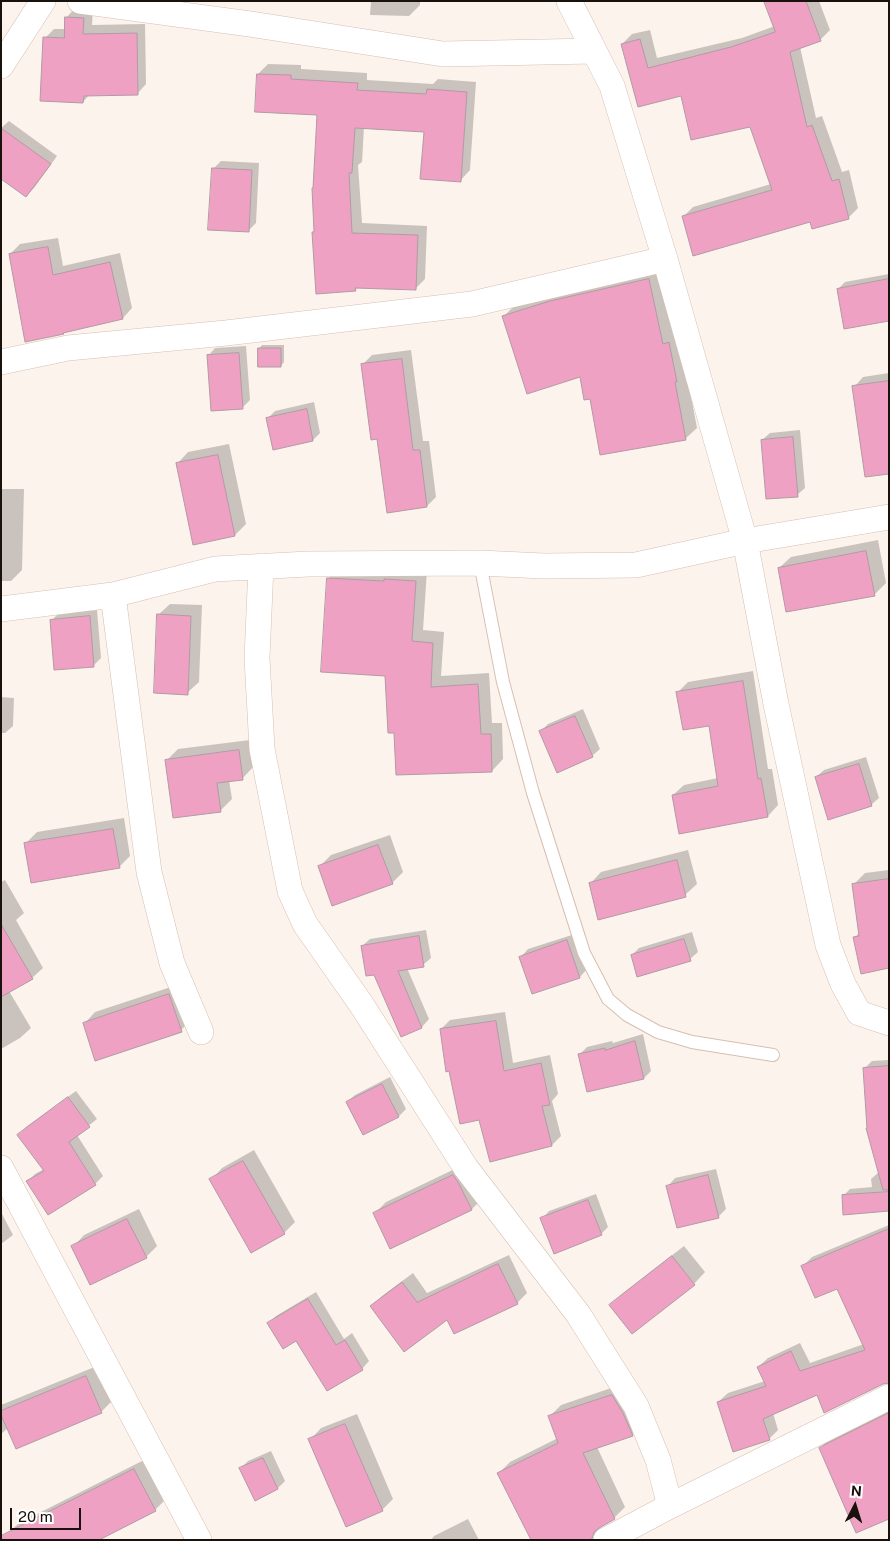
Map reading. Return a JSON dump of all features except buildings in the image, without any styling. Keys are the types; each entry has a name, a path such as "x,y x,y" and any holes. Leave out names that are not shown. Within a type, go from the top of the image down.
{"street":[{"path":"1,66 43,1"},
{"path":"80,1 250,24 443,54 594,51"},
{"path":"569,1 612,86 665,259 745,541 776,704 828,945 842,984 859,1013 889,1023"},
{"path":"1,362 68,348 226,333 472,304 665,259"},
{"path":"1,609 112,595 214,569 308,564 480,563 544,566 636,565 745,541 889,517"},
{"path":"261,566 257,658 262,749 290,891 305,924 361,1004 466,1168 578,1314 636,1406 658,1460 670,1506"},
{"path":"112,595 149,872 172,963 201,1032"},
{"path":"1,1168 199,1540"},
{"path":"606,1540 889,1397"}],"lane":[{"path":"480,563 503,682 533,793 584,953 608,999 627,1015 658,1032 692,1042 773,1055"}]}
